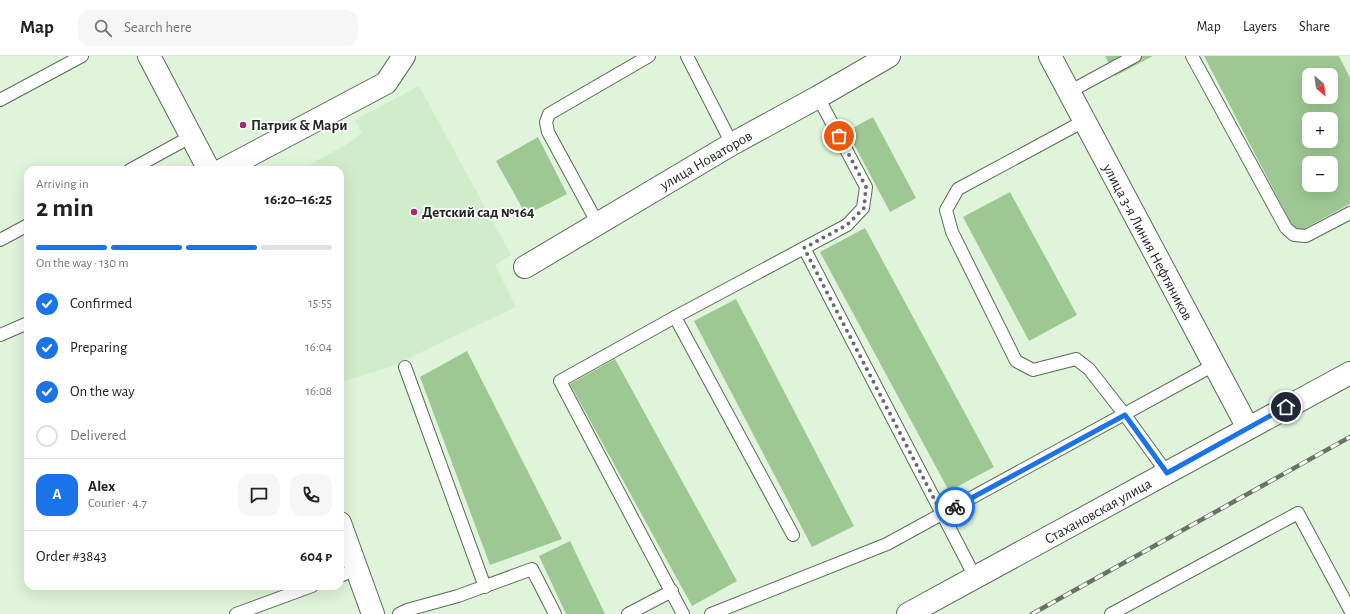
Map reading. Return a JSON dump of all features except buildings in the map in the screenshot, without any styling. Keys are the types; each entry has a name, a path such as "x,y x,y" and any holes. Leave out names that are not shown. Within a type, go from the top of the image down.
{"street":[{"path":"149,56 207,166"},
{"name":"улица Новаторов","path":"526,267 732,144 889,56"},
{"name":"улица 3-я Линия Нефтяников","path":"1050,56 1248,428"},
{"path":"231,166 386,83 395,61"},
{"name":"Стахановская улица","path":"908,614 1350,373"},
{"path":"344,548 348,572 373,614"}],"lane":[{"path":"0,100 82,56"},
{"path":"598,224 548,132 546,122 549,114 649,56"},
{"path":"687,56 732,144"},
{"path":"1069,92 1136,56"},
{"path":"1192,56 1286,228 1294,235 1306,236 1350,213"},
{"path":"683,614 560,381 675,317 847,225 864,208 866,187 818,97"},
{"path":"1084,121 958,189 946,210 952,232 1016,361 1033,370 1076,359 1089,369 1125,415 1167,473"},
{"path":"137,166 192,136"},
{"path":"0,240 24,227"},
{"path":"804,248 975,577"},
{"path":"675,317 793,535"},
{"path":"0,335 24,325"},
{"path":"711,614 887,544 1214,365"},
{"path":"405,367 485,587"},
{"path":"1111,614 1298,513 1350,610"},
{"path":"399,614 407,610 485,587 532,569 555,614"},
{"path":"236,614 301,590"},
{"path":"628,614 672,591"}],"shaded area":[{"path":"1105,56 1153,56 1115,76"},
{"path":"1204,56 1339,56 1350,78 1350,204 1296,233"},
{"name":"Детский сад №164","path":"419,86 511,255 495,265 516,307 392,366 344,382 344,166 306,166 344,146 362,133 355,120"},
{"path":"873,117 916,198 890,212 847,131"},
{"path":"538,137 567,194 526,215 496,161"},
{"path":"1010,192 1077,315 1029,341 963,217"},
{"path":"865,228 994,467 949,491 820,252"},
{"path":"736,299 854,526 812,547 694,321"},
{"path":"467,351 562,539 490,565 420,377"},
{"path":"615,359 737,581 692,606 570,384"},
{"path":"570,541 605,614 566,614 539,556"}],"railway":[{"path":"1032,614 1350,437"}],"way so far":[{"path":"839,136 866,187 864,208 847,225 804,248 942,514 955,507"}],"place":[{"name":"Патрик & Мари","path":"243,125"},
{"name":"Детский сад №164","path":"414,212"}],"route":[{"path":"955,507 1125,415 1167,473 1286,407"}]}
